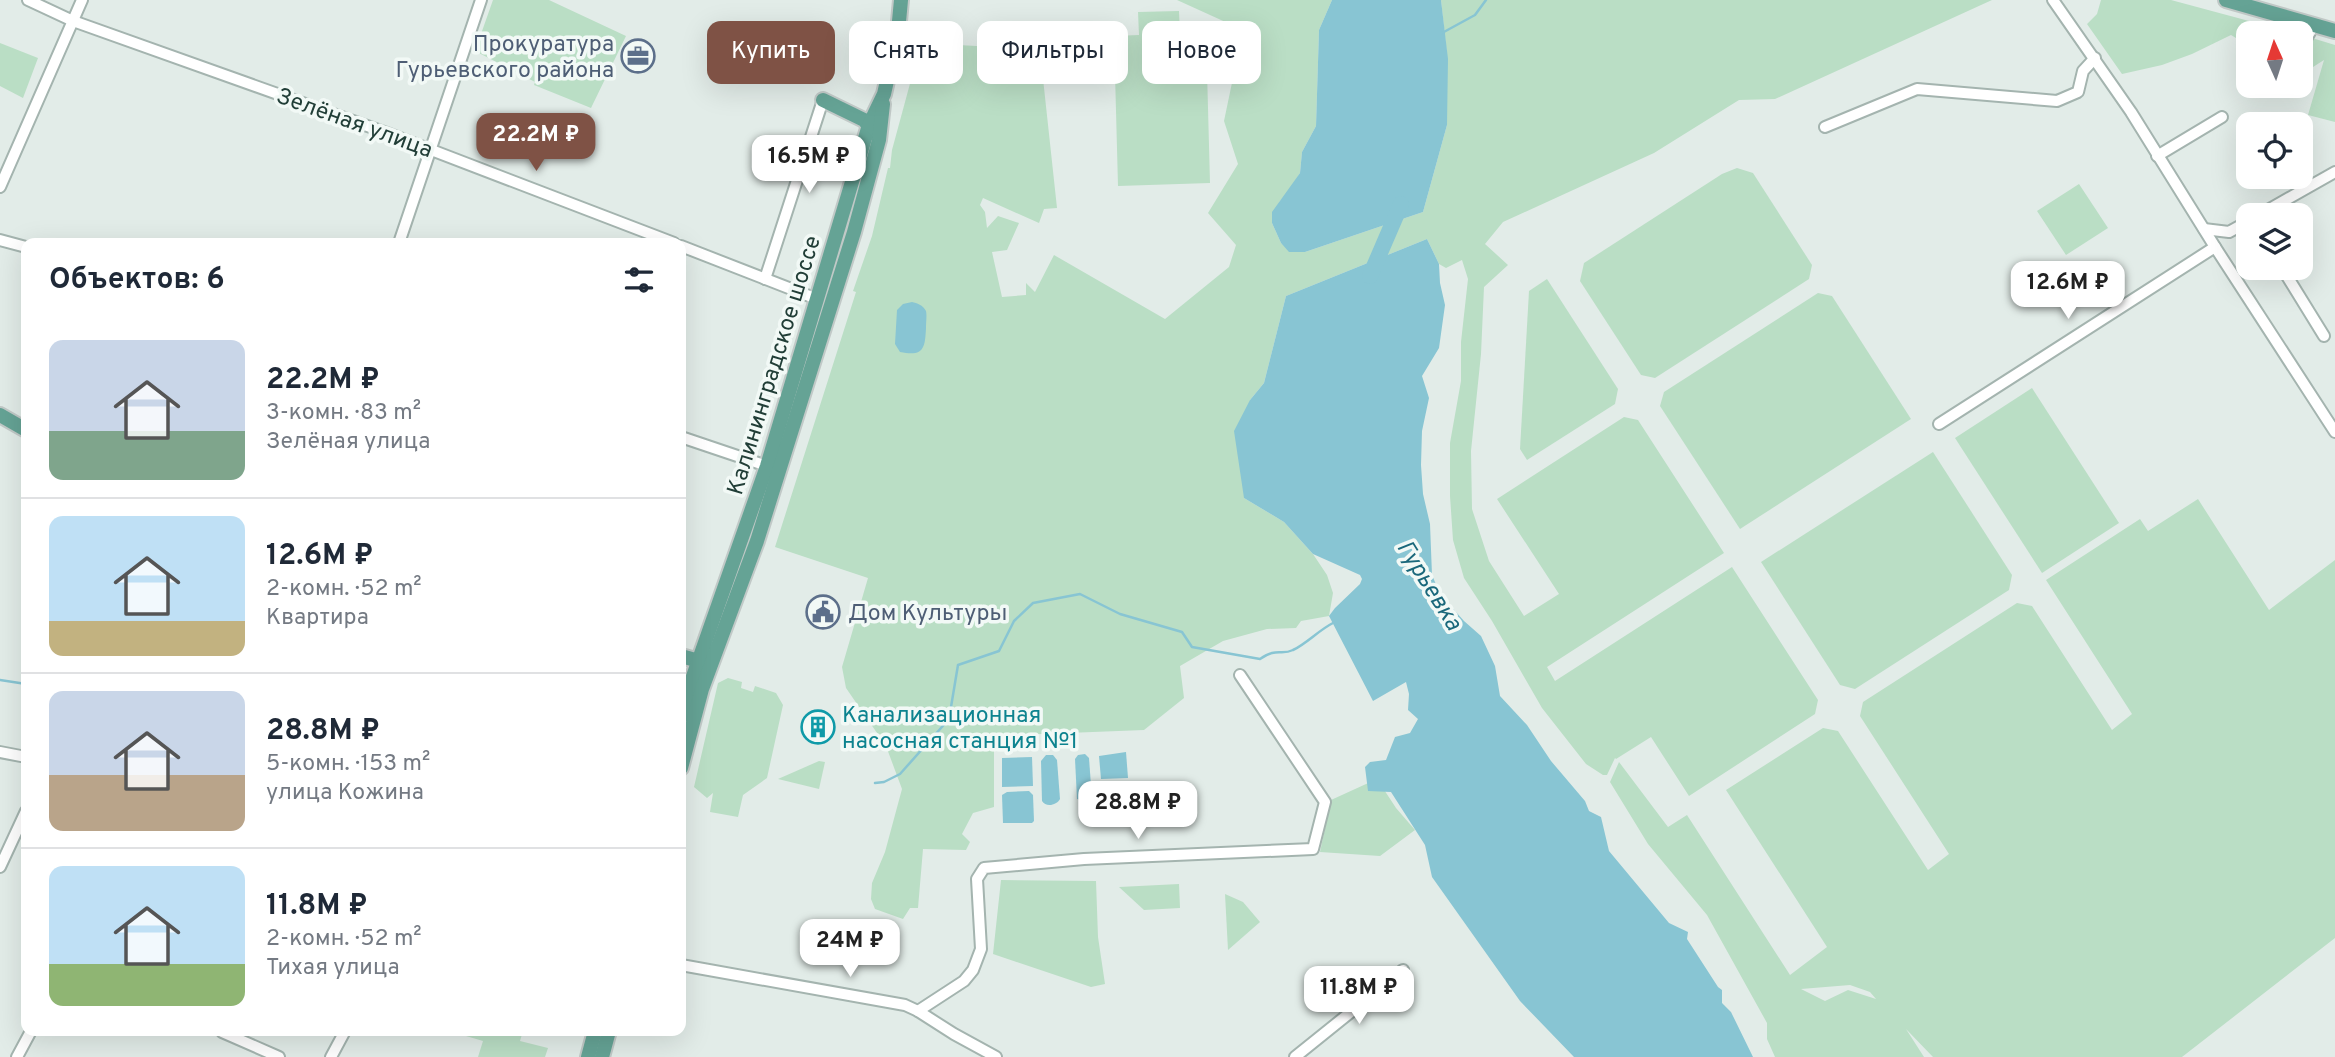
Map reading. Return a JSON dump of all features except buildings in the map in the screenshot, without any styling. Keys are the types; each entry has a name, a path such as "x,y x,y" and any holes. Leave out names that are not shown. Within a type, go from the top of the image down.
{"main road":[{"name":"Калининградское шоссе","path":"705,662 898,32 901,0"},
{"path":"2227,0 2300,21"},
{"path":"2314,25 2335,31"},
{"path":"686,706 757,541 854,232 876,150 872,112 823,100"},
{"path":"0,415 21,427"},
{"path":"686,657 705,662"},
{"path":"686,746 705,662"},
{"path":"588,1057 594,1036"},
{"path":"602,1057 608,1036"}],"street":[{"name":"Зелёная улица","path":"28,0 73,21 430,149 661,238"},
{"path":"0,187 82,0"},
{"path":"401,238 481,0"},
{"path":"2053,0 2095,58 2335,432"},
{"path":"1825,127 1917,89 2057,101 2078,92 2083,71 2095,58"},
{"path":"765,279 823,100"},
{"path":"2157,156 2222,117"},
{"path":"2280,203 2335,172"},
{"path":"2204,229 2229,232 2236,228"},
{"path":"0,240 21,246"},
{"path":"1939,424 2215,247"},
{"path":"686,248 817,299"},
{"path":"2289,280 2324,336"},
{"path":"686,440 767,466"},
{"path":"918,1011 964,981 973,970 981,949 977,879 984,868 1084,859 1313,849 1325,802 1240,675"},
{"path":"0,752 21,756"},
{"path":"0,867 21,822"},
{"path":"686,966 905,1005 996,1057"},
{"path":"1295,1057 1403,970"},
{"path":"17,1057 29,1036"},
{"path":"231,1036 279,1057"},
{"path":"331,1057 342,1036"}],"green space":[{"path":"493,0 549,0 626,36 591,108 534,85 535,82 475,51"},
{"path":"1177,0 1332,0 1319,30 1316,126 1302,152 1300,173 1280,201 1272,223 1281,243 1290,251 1305,252 1423,212 1447,125 1447,55 1441,0 1992,0 1775,99 1739,100 1654,153 1503,222 1485,244 1508,265 1484,287 1481,354 1471,451 1472,509 1489,561 1524,616 1559,594 1497,499 1624,417 1638,420 1724,553 1547,667 1555,681 1732,567 1818,700 1815,714 1689,796 1651,737 1615,758 1607,775 1586,764 1542,708 1464,578 1453,540 1450,443 1461,381 1461,342 1468,279 1462,260 1446,268 1439,264 1427,239 1286,296 1264,383 1250,400 1244,498 1284,522 1313,554 1327,575 1333,593 1329,616 1301,621 1296,628 1267,629 1223,641 1180,666 1184,698 1144,730 994,736 994,807 973,813 962,834 970,842 966,850 923,849 918,908 910,908 903,919 875,909 871,899 872,883 885,852 902,789 886,746 846,688 842,667 868,578 775,547 856,292 853,291 872,236 910,84 963,84 963,45 977,46 977,84 1044,84 1057,208 1044,209 1039,223 983,198 980,205 985,212 987,228 998,216 1019,223 1007,250 992,252 1002,297 1026,295 1026,283 1035,292 1054,255 1165,319 1229,267 1236,245 1208,213 1238,164 1224,121 1232,84 1261,84 1261,21 1223,21"},
{"path":"2101,0 2171,0 2249,21 2236,21 2236,38 2231,35 2162,65 2122,74 2087,24 2097,14"},
{"path":"1179,11 1179,21 1142,21 1142,84 1207,84 1210,183 1118,186 1115,84 1128,84 1128,35 1139,35 1138,12"},
{"path":"2314,39 2335,45 2335,122 2313,116 2313,112 2309,112 2324,60 2314,66"},
{"path":"0,43 38,58 23,98 0,86"},
{"path":"1737,168 1753,173 1812,265 1809,279 1655,378 1641,375 1580,281 1584,263 1722,174"},
{"path":"2079,184 2108,228 2066,255 2037,211"},
{"path":"1547,279 1618,389 1615,404 1527,460 1520,449 1529,291"},
{"path":"1818,293 1832,296 1911,419 1740,529 1660,406 1664,392"},
{"path":"2032,388 2119,523 2042,573 1955,438"},
{"path":"1933,452 2012,575 2009,590 1855,689 1840,685 1761,562"},
{"path":"2198,499 2269,610 2335,560 2335,938 2182,1057 1933,1057 1906,1029 1924,1057 1775,1057 1767,1039 1767,1023 1707,915 1648,844 1610,782 1619,762 1668,827 1687,815 1790,975 1827,947 1726,790 1823,728 1838,731 1928,870 1949,854 1860,716 1863,702 2017,603 2032,606 2112,730 2132,714 2046,580 2140,519 2148,531","holes":["1850,985 1870,992 1876,999 1848,990 1825,1001 1801,989"]},
{"path":"728,678 742,682 741,688 753,692 755,686 776,693 783,705 767,778 743,795 738,817 710,812 713,793 707,798 694,787 718,683"},
{"path":"819,761 825,762 819,789 778,779"},
{"path":"1377,779 1415,830 1380,856 1320,852 1331,800"},
{"path":"1001,880 1096,881 1098,937 1105,984 1091,987 993,954"},
{"path":"1179,884 1180,908 1144,910 1119,887"},
{"path":"1225,894 1243,902 1260,922 1228,950"},
{"path":"466,1036 522,1036 520,1041 548,1048 545,1057 478,1057 483,1041"}],"water":[{"path":"1332,0 1441,0 1448,59 1447,125 1423,212 1305,252 1289,252 1281,243 1272,223 1272,212 1300,173 1302,152 1316,126 1319,30"},
{"path":"1427,239 1439,264 1445,305 1439,348 1422,376 1429,398 1422,431 1421,465 1423,494 1430,524 1432,575 1440,594 1481,636 1495,666 1500,696 1527,725 1551,761 1585,801 1589,811 1601,817 1609,851 1669,923 1688,932 1687,939 1722,990 1722,1003 1731,1012 1753,1057 1574,1057 1520,1001 1432,877 1425,845 1391,792 1368,791 1365,767 1370,762 1386,760 1395,737 1410,733 1418,719 1408,710 1409,694 1406,682 1373,701 1329,616 1360,584 1360,575 1313,554 1284,522 1244,498 1234,431 1250,400 1264,383 1286,296"},
{"path":"912,302 926,311 924,346 919,352 900,352 895,344 897,310 903,304"},
{"path":"1126,752 1128,778 1101,779 1099,756"},
{"path":"1085,754 1089,758 1092,799 1088,802 1077,799 1075,759 1078,755"},
{"path":"1046,755 1053,755 1057,760 1060,799 1051,805 1042,801 1041,761"},
{"path":"1032,757 1033,786 1002,787 1002,758"},
{"path":"1126,790 1127,813 1103,814 1102,791"},
{"path":"1029,791 1033,795 1034,821 1003,823 1002,795 1007,792"}],"waterway":[{"path":"1442,33 1475,15 1486,0"},
{"name":"Гурьевка","path":"1370,276 1401,204"},
{"path":"875,783 884,782 900,774 949,719 958,665 999,651 1014,621 1033,603 1080,594 1120,614 1182,632 1192,647 1260,659 1271,653 1293,650 1333,623"},
{"path":"0,680 21,683"}],"place":[{"name":"Прокуратура Гурьевского района","path":"638,56"},
{"name":"Дом Культуры","path":"823,612"},
{"name":"Канализационная насосная станция №1","path":"818,727"}]}
